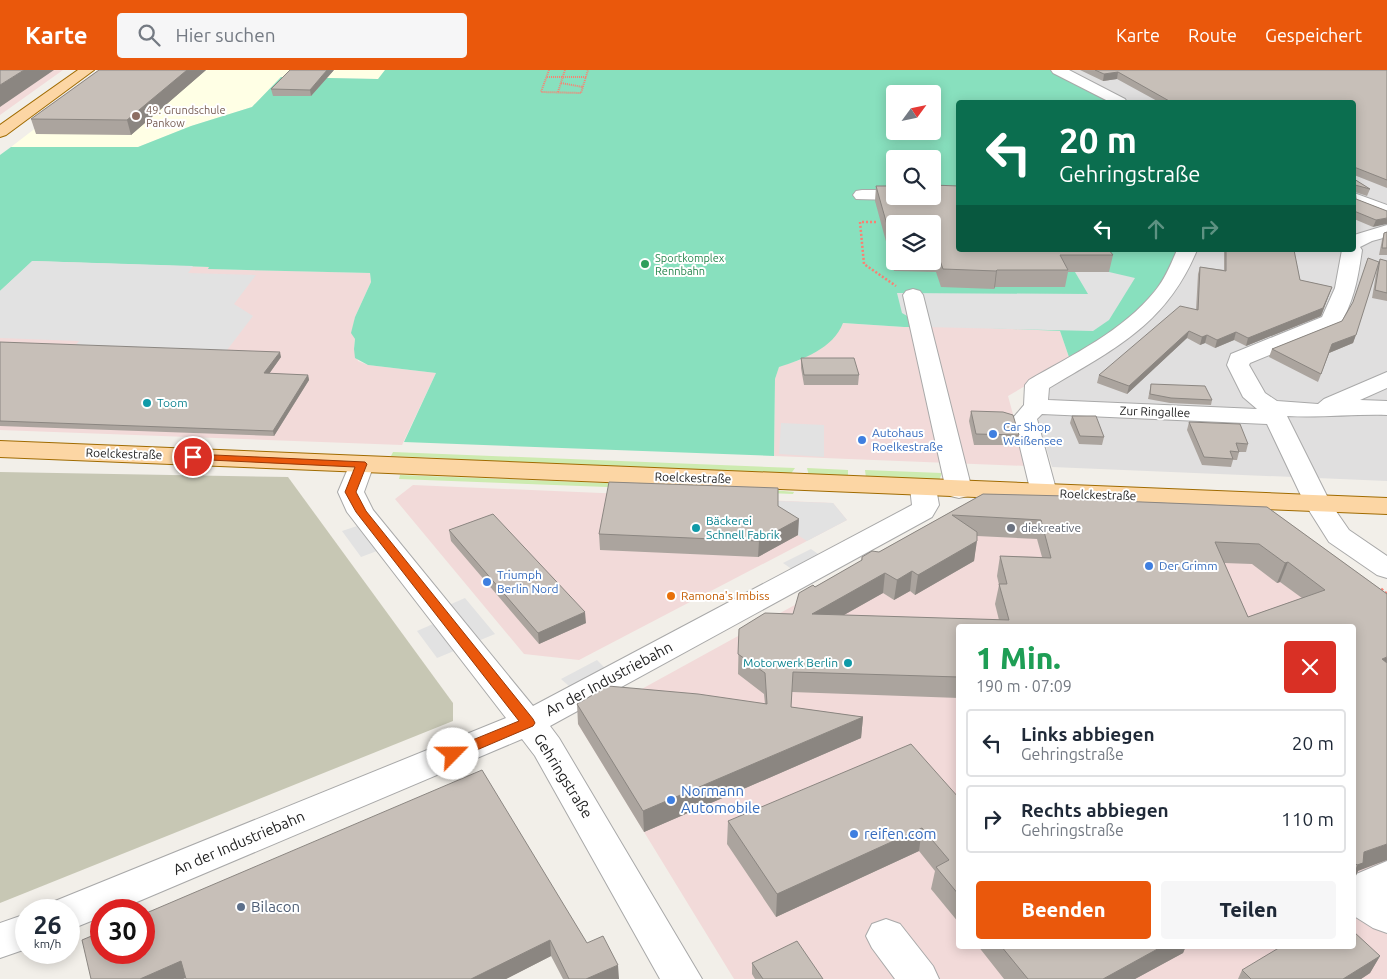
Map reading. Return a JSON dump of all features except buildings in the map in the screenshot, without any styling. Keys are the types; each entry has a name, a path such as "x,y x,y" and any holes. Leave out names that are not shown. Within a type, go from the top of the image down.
{"main road":[{"path":"0,132 87,70"},
{"name":"Roelckestraße","path":"0,449 959,490 1387,506"}],"street":[{"path":"1058,70 1116,100"},
{"path":"862,194 886,194"},
{"path":"1356,199 1387,212"},
{"path":"1356,242 1387,231"},
{"path":"1044,493 1025,418 1036,396 1121,335 1147,313 1168,290 1182,268 1186,252"},
{"path":"1352,252 1349,275 1335,316 1330,322 1239,359 1238,364 1254,398 1273,412 1318,504 1339,536 1387,569"},
{"path":"913,295 959,490"},
{"name":"Zur Ringallee","path":"1318,411 1387,378"},
{"name":"Zur Ringallee","path":"1036,396 1273,412 1318,411 1354,407 1387,408"},
{"name":"Gehringstraße","path":"361,464 351,492 361,512 528,723 551,755 682,979"},
{"name":"An der Industriebahn","path":"80,908 528,723 922,511 926,506 923,488"},
{"path":"1356,893 1387,877"},
{"path":"1356,895 1387,916"},
{"path":"0,942 15,936"},
{"path":"886,936 919,979"}],"path":[{"path":"549,70 541,92 582,92 588,70"},
{"path":"558,92 565,70"},
{"path":"547,76 586,77"},
{"path":"561,83 583,87"},
{"path":"876,222 860,222 864,264 913,295"}],"shaded area":[{"path":"0,70 63,70 0,115"},
{"name":"49. Grundschule Pankow","path":"111,70 385,70 379,79 281,77 252,107 191,126 138,147 11,147"},
{"path":"1058,70 1163,70 1286,100 1116,100"},
{"path":"1356,148 1387,161 1387,481 1052,467 1038,420 1050,404 1045,397 1045,387 1117,344 1192,252 1356,252"},
{"path":"32,261 210,267 209,269 370,273 371,282 355,317 352,333 355,339 354,349 358,361 368,365 436,373 402,445 0,430 0,291"},
{"path":"32,261 193,266 188,273 256,275 234,304 253,316 224,354 71,350 79,341 0,338 0,291"},
{"path":"1075,272 1109,272 1135,278 1109,320 1093,331 926,327 902,313 897,293 1088,294"},
{"path":"842,323 904,327 969,327 1060,331 1070,360 1008,396 1027,466 774,456 775,379 779,366 800,360"},
{"path":"781,423 824,425 824,457 779,454"},
{"path":"0,472 288,477 453,703 453,721 0,903"},
{"path":"413,485 833,503 847,520 579,660 524,654 395,499"},
{"path":"777,501 833,503 847,520 807,541 777,522"},
{"path":"962,513 1280,525 1387,603 1387,979 734,979 578,724"},
{"path":"357,526 377,551 361,557 342,531"},
{"path":"811,549 821,556 793,570 783,563"},
{"path":"465,598 495,634 478,641 449,605"},
{"path":"433,624 454,651 437,658 417,631"},
{"path":"597,660 606,669 570,687 561,679"}],"green space":[{"name":"Sportkomplex Rennbahn","path":"385,70 1054,70 1113,100 956,100 956,252 1179,252 1159,285 1134,313 1119,326 1070,360 1060,331 969,327 904,327 843,323 832,340 825,346 816,352 779,367 775,379 774,456 404,442 436,373 368,365 355,358 355,339 351,333 355,317 371,282 370,273 208,269 209,267 33,261 0,291 0,155 11,147 138,147 191,126 252,107 281,77 378,79"},
{"path":"393,452 795,468 790,475 476,462 391,456"},
{"path":"807,468 848,470 848,478 809,476"},
{"path":"865,470 942,473 939,481 866,478"},
{"path":"400,475 763,489 794,492 793,494 399,479"}],"place":[{"name":"49. Grundschule Pankow","path":"136,116"},
{"name":"Sportkomplex Rennbahn","path":"645,264"},
{"name":"Toom","path":"147,403"},
{"name":"Car Shop Weißensee","path":"993,434"},
{"name":"Autohaus Roelkestraße","path":"862,440"},
{"name":"Bäckerei Schnell Fabrik","path":"696,528"},
{"name":"diekreative","path":"1011,528"},
{"name":"Der Grimm","path":"1149,566"},
{"name":"Triumph Berlin Nord","path":"487,582"},
{"name":"Ramona's Imbiss","path":"671,596"},
{"name":"Motorwerk Berlin","path":"848,663"},
{"name":"Normann Automobile","path":"671,800"},
{"name":"reifen.com","path":"854,834"},
{"name":"Bilacon","path":"241,907"}],"route":[{"path":"193,457 361,464 351,492 361,512 528,723 453,754"}]}
